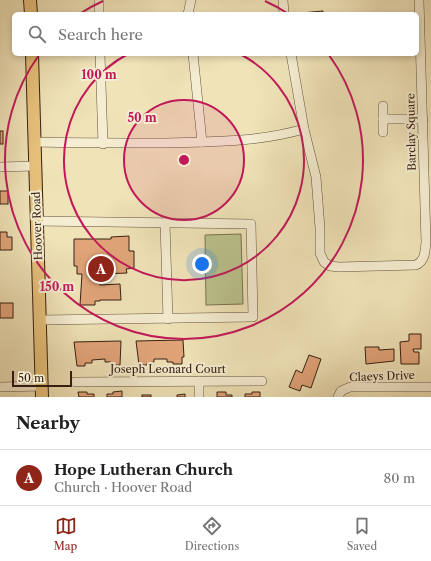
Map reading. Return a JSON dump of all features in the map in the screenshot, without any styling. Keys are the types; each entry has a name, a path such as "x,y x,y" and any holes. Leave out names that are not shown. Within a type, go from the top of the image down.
{"main road":[{"path":"30,0 30,12"},
{"name":"Hoover Road","path":"32,56 42,392"}],"street":[{"path":"99,0 99,12"},
{"path":"188,12 191,0"},
{"path":"283,0 284,12"},
{"name":"Barclay Square","path":"304,129 316,177 320,228 320,253 324,262 330,266 339,267 416,266 421,263 426,242 427,137 423,119 419,0"},
{"path":"100,56 103,144"},
{"path":"193,56 202,142"},
{"path":"34,142 103,144 202,142 273,137 304,129 291,56"},
{"path":"383,106 383,132"},
{"path":"383,119 423,119"},
{"path":"0,167 35,166"},
{"path":"36,221 251,224 252,239 254,317 40,320"},
{"path":"165,223 168,319"},
{"path":"199,381 199,397"},
{"name":"Joseph Leonard Court","path":"75,382 262,381"},
{"path":"0,387 42,392"},
{"name":"Claeys Drive","path":"338,397 342,391 350,387 431,387"}],"green space":[{"path":"241,234 243,304 206,305 205,235"}],"building":[{"path":"0,131 3,131 3,144 0,144"},
{"path":"0,191 8,191 8,204 0,204"},
{"path":"0,232 7,232 7,237 12,237 12,250 0,250"},
{"path":"129,236 129,251 134,251 134,268 126,269 127,273 101,274 100,276 100,285 120,284 121,300 100,300 95,301 95,305 80,305 82,274 77,274 77,266 74,266 74,239 111,239 111,237"},
{"path":"0,303 13,303 13,318 0,318"},
{"path":"409,334 421,334 421,349 413,349 414,352 419,352 419,364 401,364 400,342 409,341"},
{"path":"183,340 184,357 182,357 182,364 167,362 167,359 154,359 154,362 147,363 147,365 139,365 136,341"},
{"path":"121,341 120,365 111,365 111,362 105,362 105,359 92,360 92,363 85,363 85,366 77,366 74,342"},
{"path":"365,347 379,347 379,350 394,349 394,361 366,364"},
{"path":"309,355 321,359 311,388 302,385 300,391 289,387 296,370 302,373"},
{"path":"122,391 122,397 107,397 107,394"},
{"path":"78,392 94,394 94,397 79,397"},
{"path":"217,392 226,392 226,395 232,395 232,397 217,397"},
{"path":"252,392 260,392 260,397 245,397 245,394 252,394"},
{"path":"185,394 185,397 177,397 177,395"},
{"path":"142,395 151,395 151,397 142,397"}],"place":[{"name":"Hope Lutheran Church","path":"101,269"}]}
